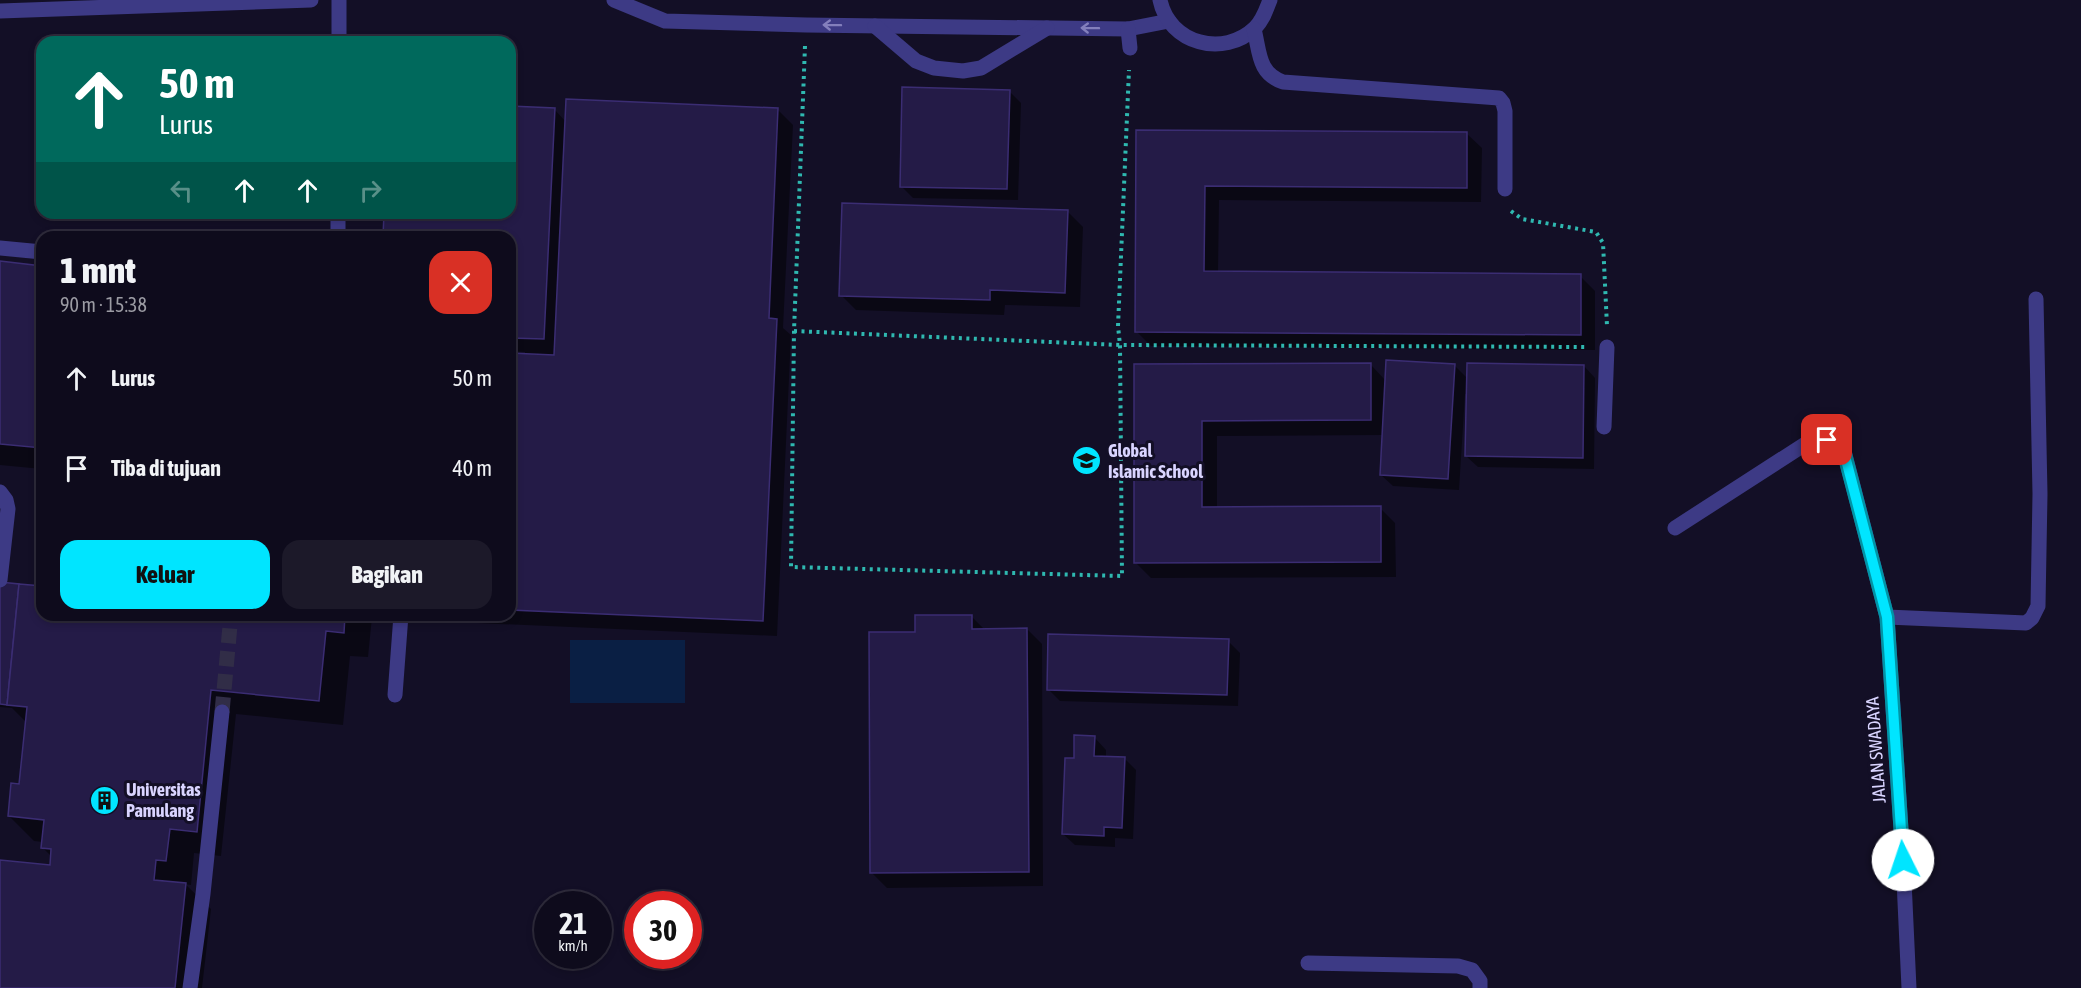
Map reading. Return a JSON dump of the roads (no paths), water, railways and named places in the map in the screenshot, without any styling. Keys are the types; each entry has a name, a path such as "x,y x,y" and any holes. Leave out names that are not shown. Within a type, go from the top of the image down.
{"street":[{"path":"0,11 311,0"},
{"path":"339,0 339,36"},
{"path":"614,0 665,21 1128,29 1169,21"},
{"path":"1160,0 1169,21 1177,30 1194,41 1206,44 1226,44 1238,40 1262,20 1270,0"},
{"path":"875,26 916,61 934,68 963,71 981,68 1047,28"},
{"path":"1128,29 1130,48"},
{"path":"1254,29 1264,69 1271,77 1283,82 1499,98 1505,111 1505,189"},
{"path":"0,248 36,251"},
{"path":"1887,617 2026,623 2036,611 2038,606 2040,494 2036,299"},
{"path":"1604,427 1607,347"},
{"name":"JALAN SWADAYA","path":"1675,528 1813,439 1835,442 1844,452 1887,617 1909,988"},
{"path":"0,492 9,509 0,580"},
{"path":"395,695 401,621"},
{"path":"190,988 203,894 222,712"},
{"path":"1308,963 1458,966 1472,970 1480,981 1480,988"}],"water":[{"path":"570,640 685,640 685,703 570,703"}],"tunnel":[{"path":"222,712 230,621"}],"place":[{"name":"Global Islamic School","path":"1087,461"},
{"name":"Universitas Pamulang","path":"105,800"}]}
